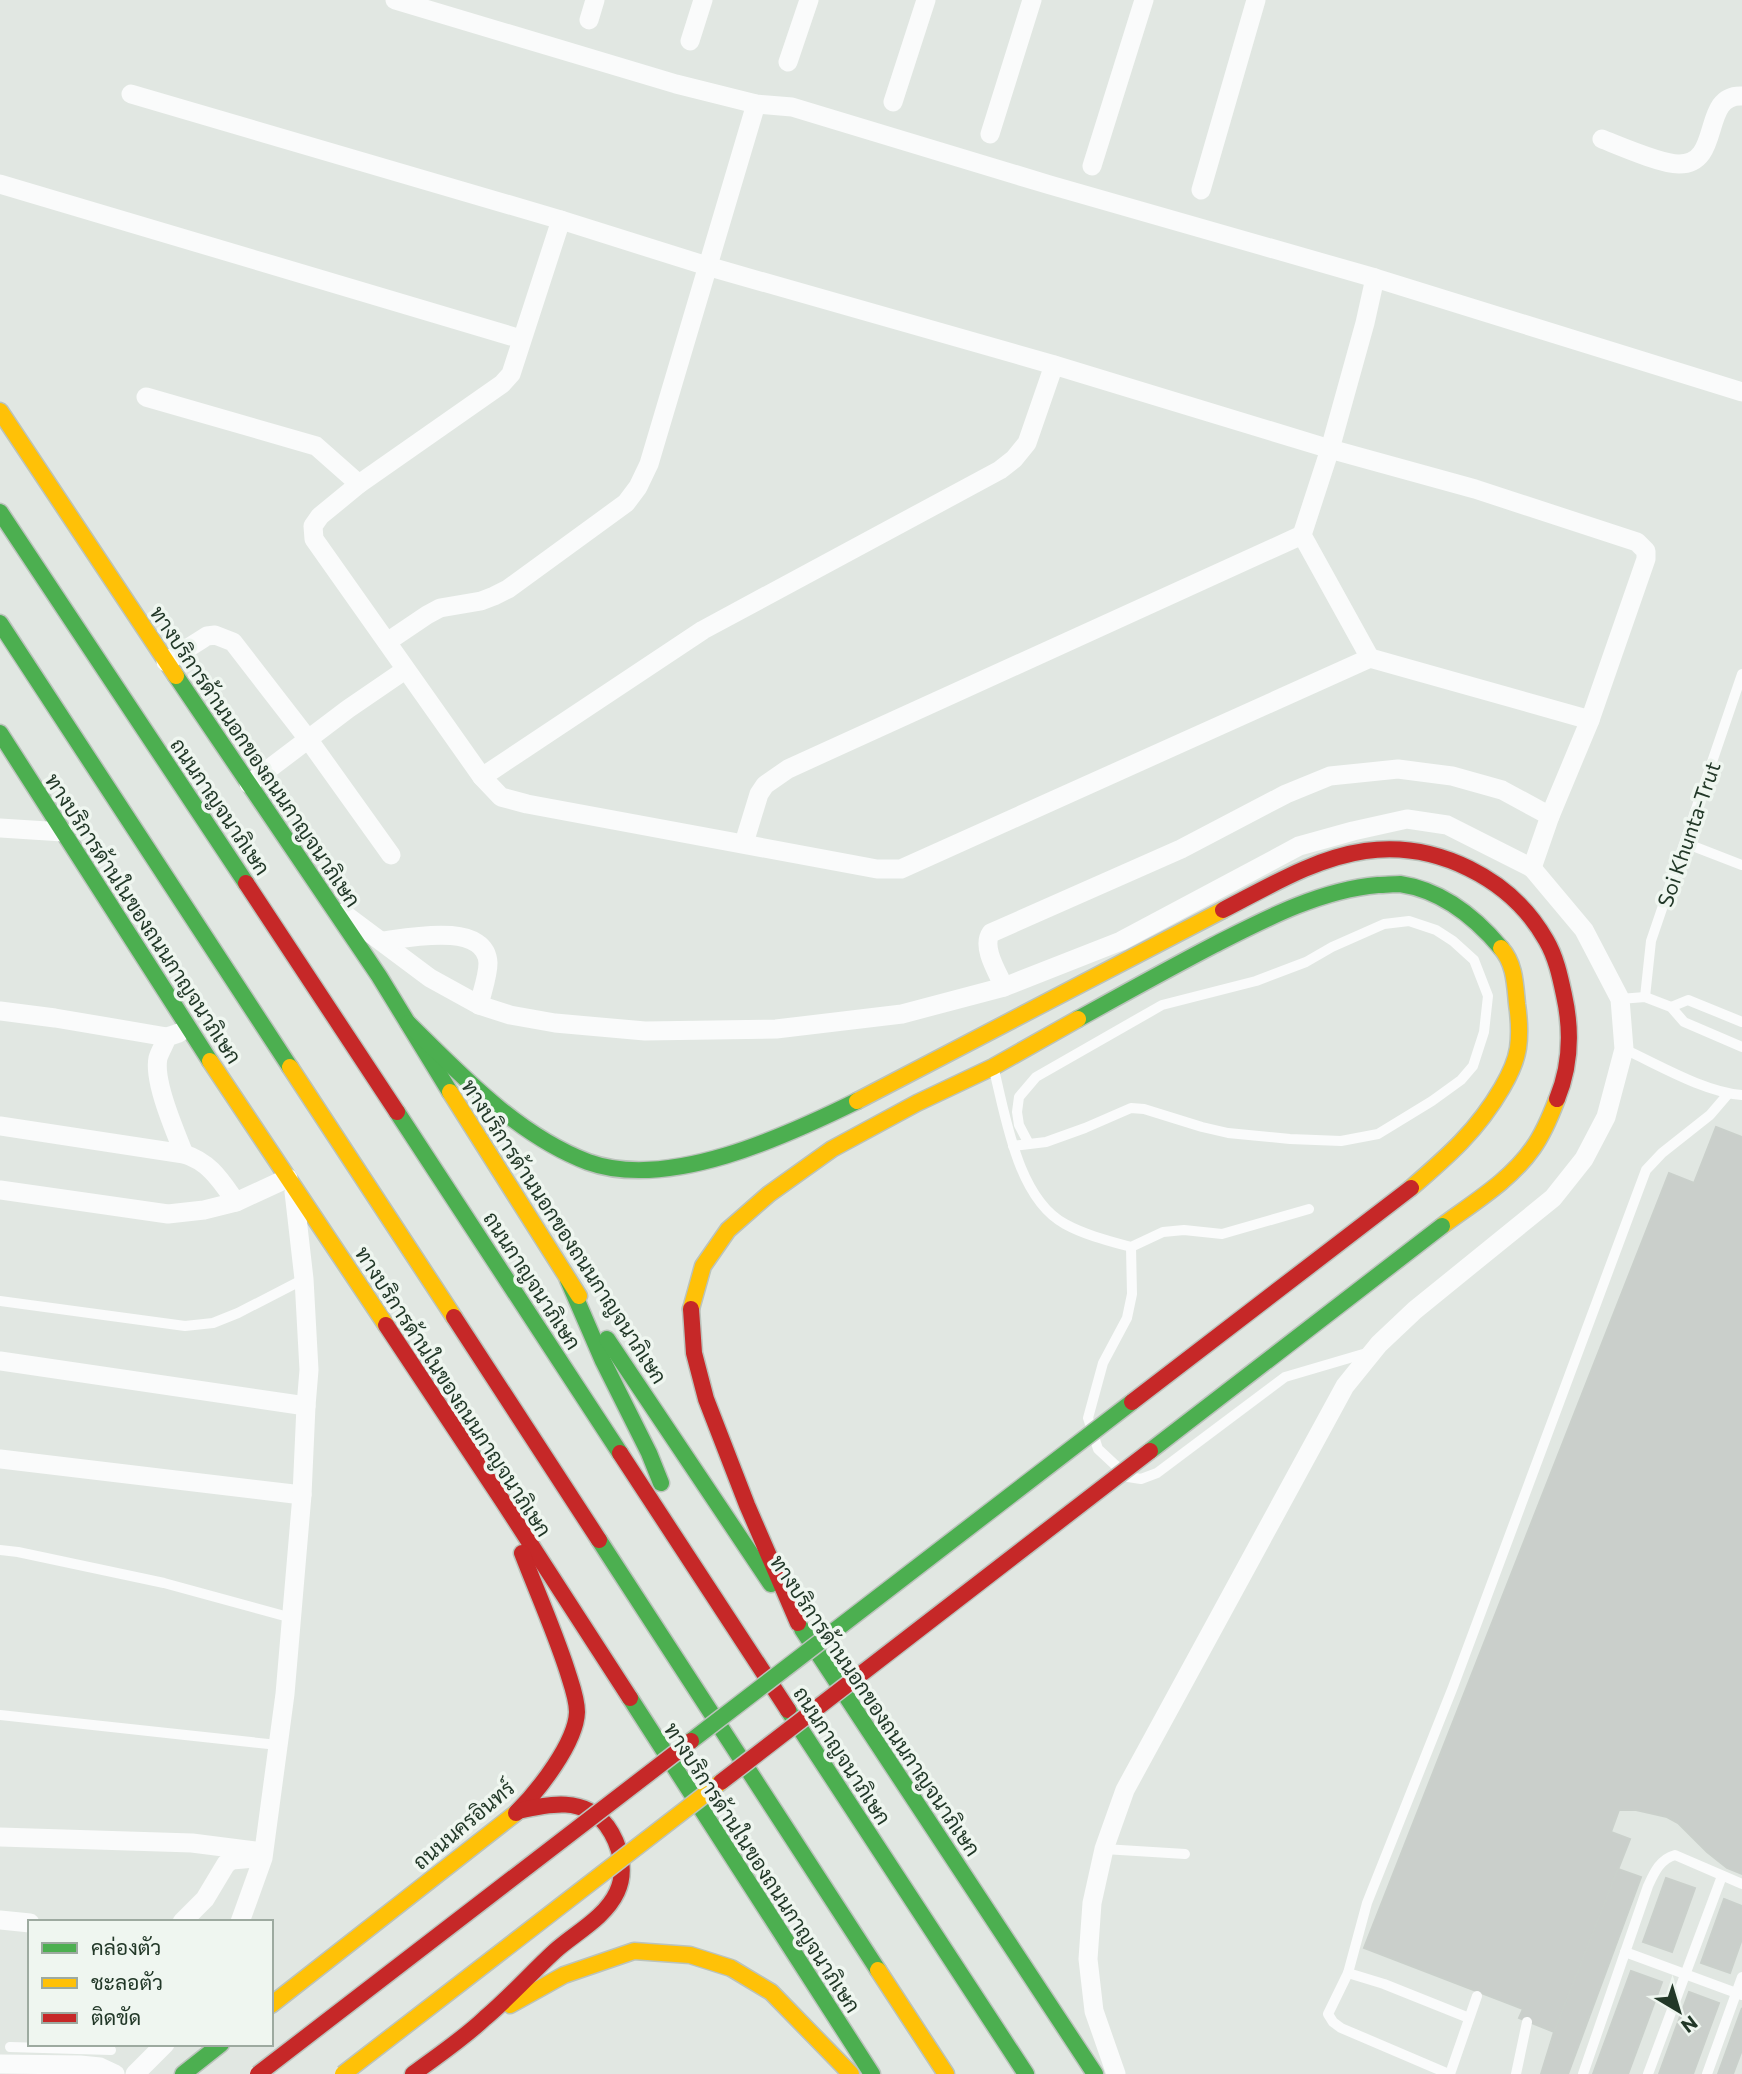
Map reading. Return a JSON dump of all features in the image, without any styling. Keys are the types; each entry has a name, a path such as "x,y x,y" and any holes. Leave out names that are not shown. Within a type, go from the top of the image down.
{"main road":[{"name":"ทางบริการด้านนอกของถนนกาญจนาภิเษก","path":"2,413 408,1023 568,1280 1096,2074"},
{"name":"ถนนกาญจนาภิเษก","path":"0,512 289,946 1026,2074"},
{"path":"2,627 946,2074"},
{"name":"ทางบริการด้านในของถนนกาญจนาภิเษก","path":"0,733 189,1029 504,1503 872,2074"},
{"path":"343,2074 1506,1177 1534,1147 1562,1087 1569,1062 1570,1035 1567,1004 1556,959 1544,935 1528,913 1484,876 1449,859 1405,851 1380,850 1343,856 1277,883 908,1076 818,1120 745,1150 689,1164 657,1169 616,1168 589,1162 556,1148 469,1081 408,1023"},
{"path":"258,2074 1411,1188 1458,1146 1488,1112 1509,1075 1518,1049 1518,1002 1508,956 1474,919 1428,891 1398,884 1335,892 1265,919 1154,976 993,1067 917,1103 832,1149 769,1194 728,1230 703,1266 691,1308 694,1353 706,1399 797,1623"},
{"path":"568,1280 603,1361 649,1454 684,1551"},
{"name":"ถนนนครอินทร์","path":"273,2003 518,1811 568,1744 577,1711 573,1689 504,1503"},
{"path":"413,2074 485,2018 528,1975 604,1911 616,1894 621,1881 622,1859 619,1846 607,1825 589,1810 575,1805 550,1804 518,1811"},
{"path":"485,2018 564,1975 624,1954 634,1951 690,1955 731,1968 771,1992 851,2074"},
{"path":"183,2074 218,2046"}],"street":[{"path":"396,0 676,84 756,104 792,107 1063,189 1375,278 1742,392"},
{"path":"589,20 595,0"},
{"path":"690,41 703,0"},
{"path":"788,62 809,0"},
{"path":"893,102 926,0"},
{"path":"990,134 1032,0"},
{"path":"1092,166 1144,0"},
{"path":"1201,190 1256,0"},
{"path":"131,94 561,220 707,266 1475,489 1625,538 1641,546 1646,551 1646,559 1590,720 1549,816 1532,868"},
{"path":"1602,139 1664,161 1689,163 1698,159 1704,150 1715,115 1722,103 1730,97 1742,96"},
{"path":"387,642 440,608 481,601 508,589 626,503 638,487 649,464 756,104"},
{"path":"0,184 520,339"},
{"path":"561,220 510,374 502,384 359,484 320,516 312,531 314,539 405,670 482,777 501,797 892,871 1370,658 1590,720"},
{"path":"1370,658 1302,535 1330,449 1375,278"},
{"path":"482,777 703,630 1000,470 1014,459 1027,443 1054,365"},
{"path":"146,397 316,446 359,484"},
{"path":"744,843 759,794 765,785 788,769 1302,535"},
{"path":"166,662 207,636 215,635 233,642 308,739 391,855"},
{"path":"249,784 405,670"},
{"path":"1004,987 987,947 987,938 991,933 1181,849 1286,794 1330,776 1398,769 1452,776 1502,790 1549,816"},
{"path":"330,904 430,978 479,1005 510,1015 555,1024 645,1031 776,1029 902,1014 1004,987 1121,941 1299,846 1407,819 1447,825 1532,868 1584,930 1620,999 1624,1049 1606,1117 1584,1159 1553,1198 1415,1310 1372,1352 1345,1386 1125,1790 1104,1849 1092,1903 1088,1959 1094,2011 1116,2074"},
{"path":"0,828 63,832"},
{"path":"382,941 440,934 458,935 471,940 486,954 488,964 479,1005"},
{"path":"0,1011 167,1038 189,1029"},
{"path":"167,1038 158,1057 158,1070 161,1089 184,1154"},
{"path":"0,1126 184,1154 205,1163 236,1202"},
{"path":"0,1190 168,1214 204,1210 236,1202 291,1183 304,1279 309,1370 302,1495 292,1618 263,1855 241,1920"},
{"path":"0,1362 306,1406"},
{"path":"0,1459 302,1495"},
{"path":"0,1837 192,1843 263,1855"},
{"path":"184,1920 205,1899 226,1864 232,1860 263,1855"},
{"path":"0,1920 28,1923"},
{"path":"135,2074 163,2046"},
{"path":"0,2064 107,2070"}],"lane":[{"name":"Soi Khunta-Trut","path":"1645,997 1651,941 1742,674"},
{"path":"1685,843 1742,866"},
{"path":"1013,1146 1046,1142 1131,1108 1144,1109 1202,1127 1253,1136 1341,1141 1378,1134 1432,1101 1461,1080 1473,1066 1484,1032 1488,996 1483,981 1474,960 1436,930 1409,921 1384,924 1306,962 1256,981 1162,1005 1036,1077 1019,1097 1017,1112 1019,1125 1029,1144"},
{"path":"1620,999 1645,997 1671,1007 1684,1022 1742,1047"},
{"path":"1671,1007 1688,1000 1742,1022"},
{"path":"1624,1049 1710,1088 1742,1095"},
{"path":"993,1067 1013,1146 1033,1193 1049,1213 1077,1230 1131,1247 1163,1232 1184,1230 1222,1234 1309,1209"},
{"path":"1477,1996 1449,2074 1341,2028 1328,2014 1348,1973 1367,1903 1462,1662 1646,1170 1662,1153 1710,1115 1728,1094"},
{"path":"1131,1247 1132,1294 1128,1318 1103,1363 1088,1418 1098,1448 1128,1477 1141,1479 1157,1473 1285,1377 1372,1352"},
{"path":"0,1301 185,1326 213,1323 304,1279"},
{"path":"0,1550 164,1583 292,1618"},
{"path":"0,1715 278,1745"},
{"path":"1104,1849 1185,1854"},
{"path":"1583,2074 1648,1886 1664,1860 1675,1855 1742,1884"},
{"path":"1648,2074 1722,1876"},
{"path":"1625,1952 1739,1994"},
{"path":"1348,1973 1384,1984 1469,2018"},
{"path":"1707,2074 1739,1994 1742,1977"},
{"path":"1516,2074 1527,2022"},
{"path":"10,2047 113,2047 107,2070"}],"building":[{"path":"1716,1127 1742,1137 1742,1874 1727,1868 1678,1823 1667,1817 1636,1810 1619,1810 1611,1832 1630,1839 1554,2032 1519,2018 1523,2009 1364,1948 1669,1173 1694,1183"},
{"path":"1618,1869 1641,1877 1568,2074 1541,2074 1554,2032"},
{"path":"1666,1878 1695,1888 1672,1952 1643,1942"},
{"path":"1724,1899 1742,1906 1742,1939 1730,1973 1701,1963"},
{"path":"1631,1971 1662,1982 1628,2074 1593,2074"},
{"path":"1689,1992 1719,2003 1693,2074 1659,2074"},
{"path":"1742,2008 1742,2050 1733,2074 1718,2074"}],"traffic: fast":[{"path":"0,512 246,883"},
{"path":"0,623 290,1067"},
{"path":"176,676 379,976 450,1092"},
{"path":"0,733 210,1061"},
{"path":"1078,1019 1273,916 1314,899 1356,888 1400,884 1429,892 1468,916 1501,948"},
{"path":"408,1023 491,1102 537,1136 588,1162 620,1169 654,1170 726,1156 796,1129 857,1101"},
{"path":"397,1112 620,1453"},
{"path":"1150,1451 1442,1226"},
{"path":"568,1280 661,1483"},
{"path":"607,1339 771,1584"},
{"path":"691,1741 1132,1402"},
{"path":"599,1540 878,1970"},
{"path":"802,1629 1095,2074"},
{"path":"630,1698 872,2074"},
{"path":"788,1710 1026,2074"},
{"path":"183,2074 218,2046"}],"traffic: slow":[{"path":"0,411 176,676"},
{"path":"857,1101 1223,910"},
{"path":"1411,1188 1472,1130 1505,1083 1514,1064 1519,1037 1516,989 1512,967 1501,948"},
{"path":"691,1309 703,1266 728,1230 769,1194 832,1149 917,1103 993,1067 1078,1019"},
{"path":"210,1061 386,1325"},
{"path":"290,1067 454,1317"},
{"path":"450,1092 579,1296"},
{"path":"1442,1226 1491,1190 1524,1160 1540,1137 1557,1099"},
{"path":"343,2074 721,1782"},
{"path":"273,2003 516,1813"},
{"path":"510,2005 564,1975 634,1951 690,1955 731,1968 771,1992 851,2074"},
{"path":"878,1970 946,2074"}],"traffic: jam":[{"path":"1223,910 1310,867 1365,851 1392,849 1418,852 1469,868 1513,899 1531,918 1552,953 1564,995 1569,1035 1565,1073 1557,1099"},
{"path":"246,883 397,1112"},
{"path":"1132,1402 1411,1188"},
{"path":"691,1309 694,1353 706,1399 747,1505 798,1623"},
{"path":"454,1317 599,1540"},
{"path":"386,1325 630,1698"},
{"path":"721,1782 1150,1451"},
{"path":"620,1453 788,1710"},
{"path":"516,1813 545,1780 563,1752 577,1712 574,1691 562,1655 522,1553"},
{"path":"258,2074 691,1741"},
{"path":"413,2074 494,2010 555,1951 605,1910 617,1892 622,1867 619,1849 612,1833 598,1816 577,1806 566,1805 518,1811"}]}
